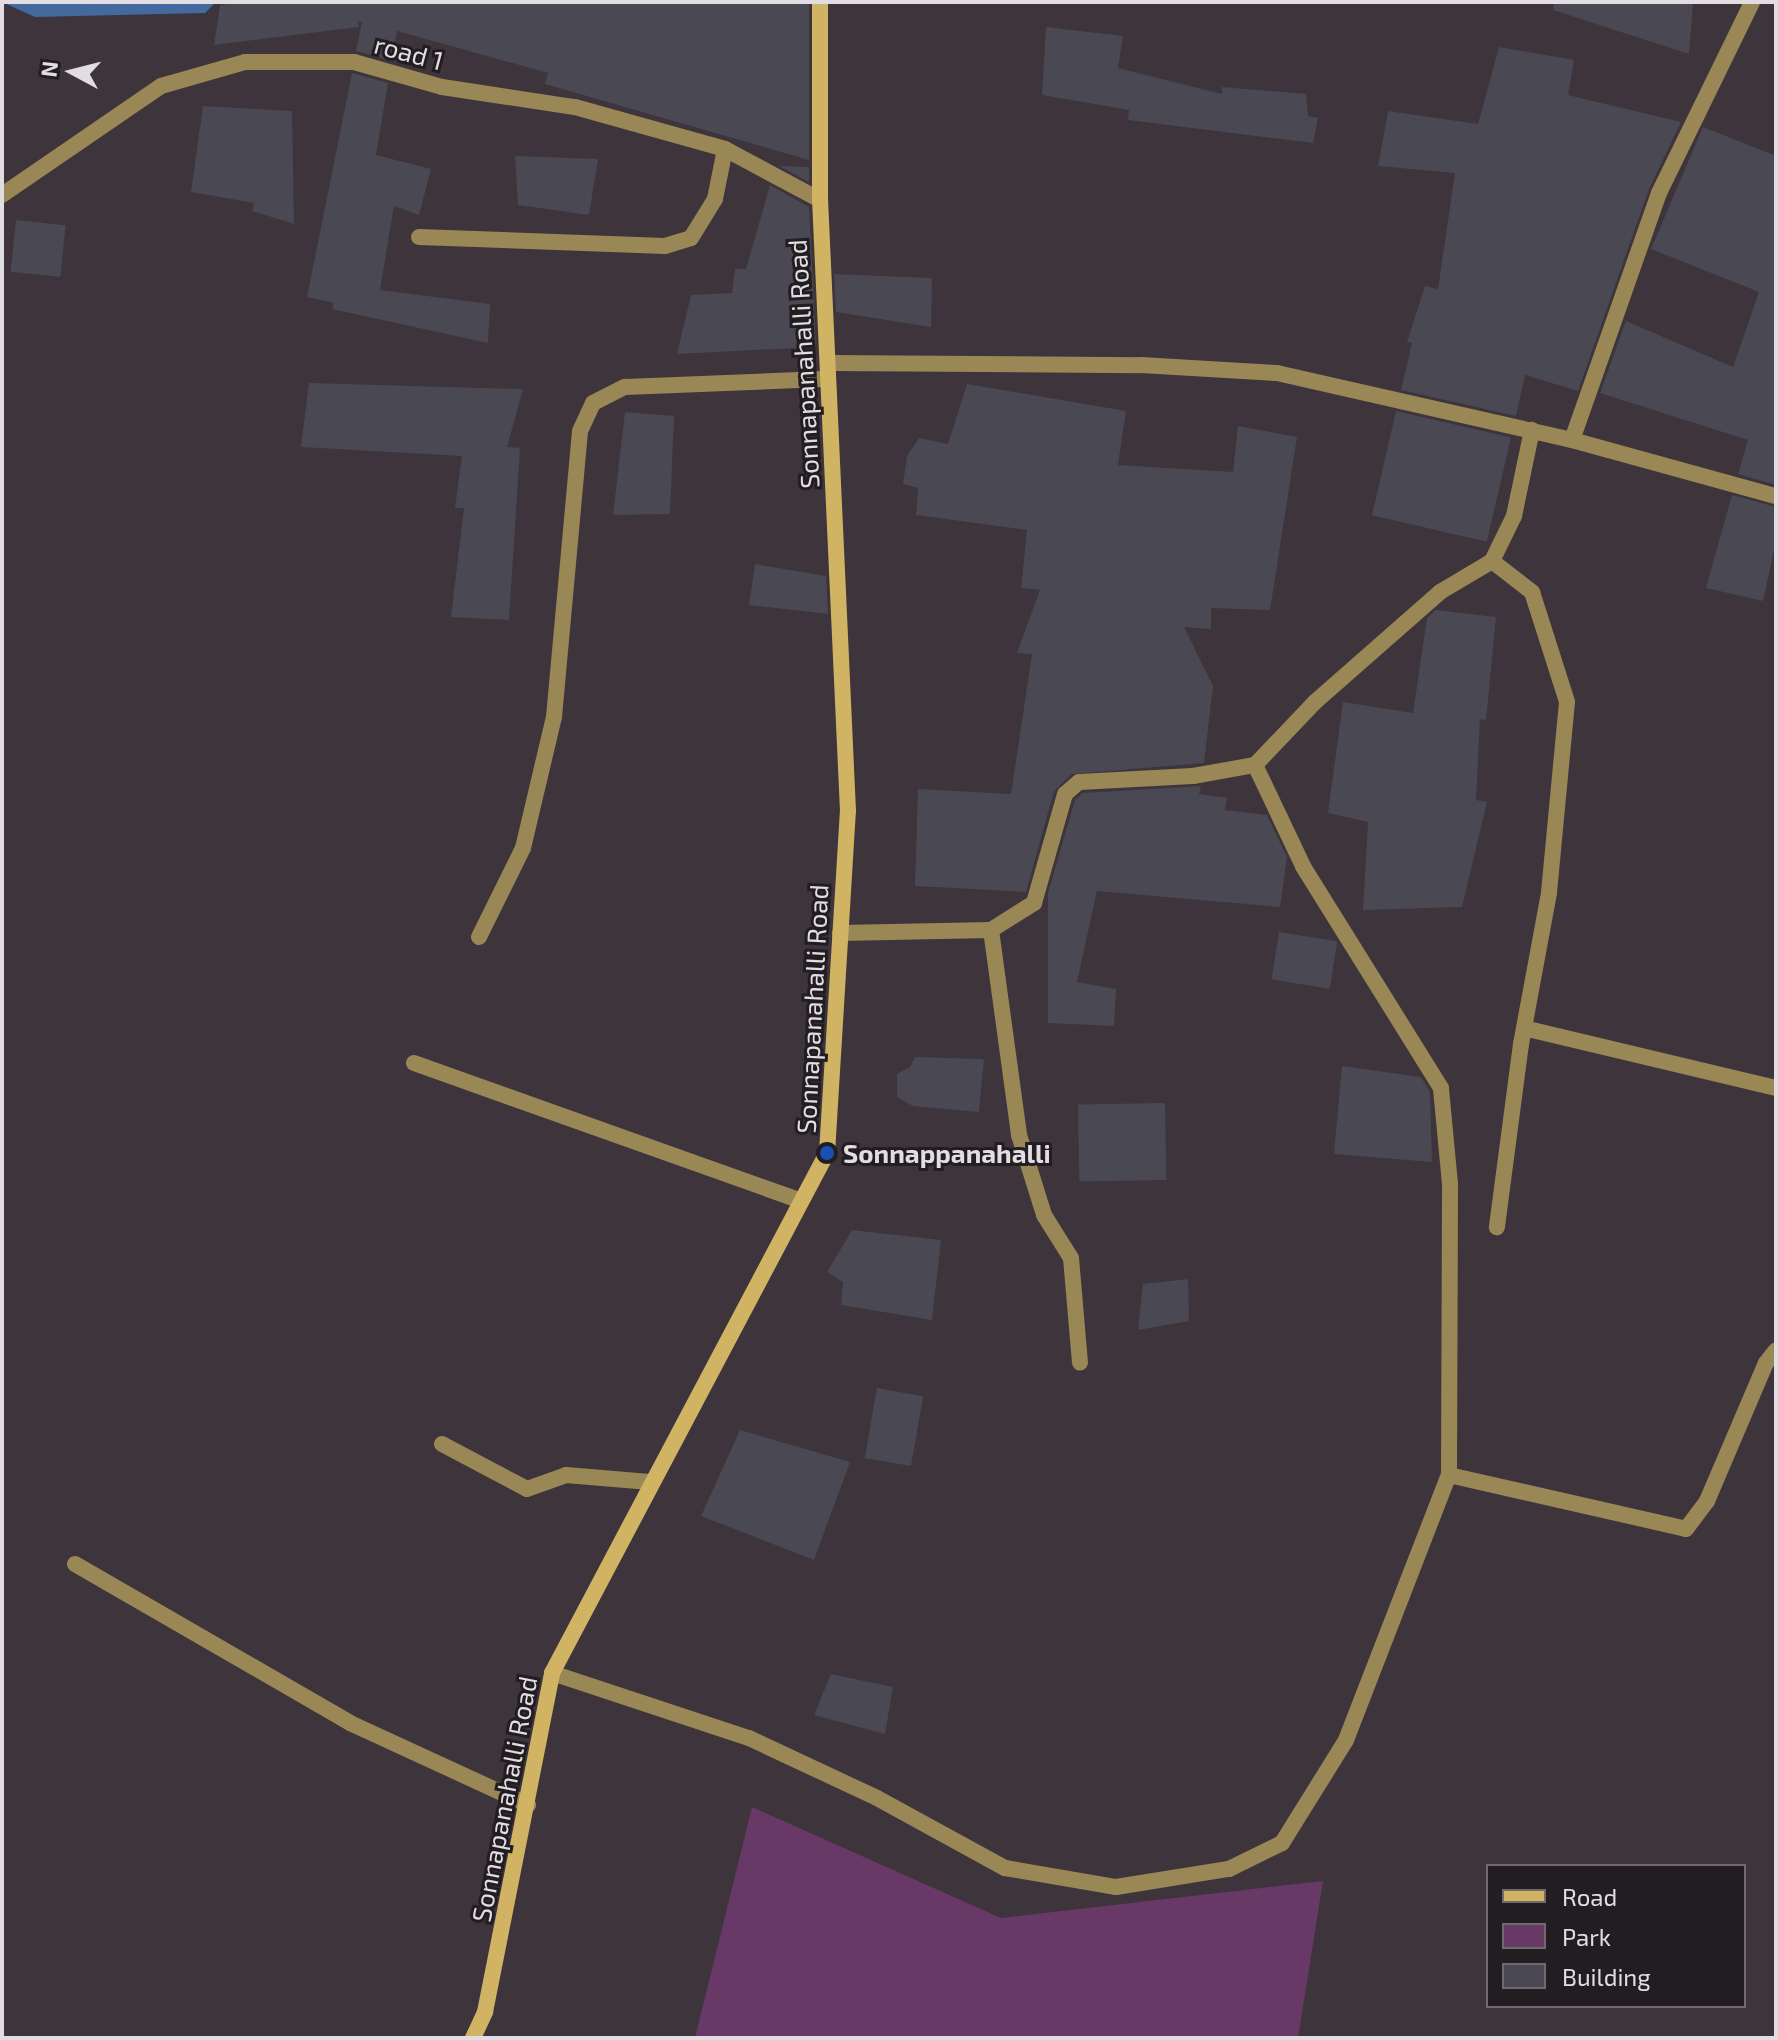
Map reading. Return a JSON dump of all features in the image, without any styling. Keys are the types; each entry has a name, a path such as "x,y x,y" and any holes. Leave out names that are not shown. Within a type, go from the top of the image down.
{"street":[{"name":"Sonnapanahalli Road","path":"473,2038 485,2012 552,1673 650,1482 827,1153 848,811 820,200 820,2"},
{"path":"1572,440 1659,193 1752,2"},
{"name":"road 1","path":"2,195 161,86 245,62 354,62 442,87 575,107 725,149 820,200"},
{"path":"419,237 665,246 691,238 715,199 725,149"},
{"path":"479,937 523,848 554,717 580,431 593,403 625,387 828,371 1141,365 1277,373 1532,430 1776,496"},
{"path":"840,933 991,930 1034,903 1065,794 1079,782 1193,776 1255,765 1315,702 1440,592 1492,561 1514,516 1532,430"},
{"path":"1492,561 1532,592 1567,702 1549,893 1524,1028 1497,1227"},
{"path":"552,1673 749,1738 877,1798 1005,1868 1116,1887 1229,1869 1282,1843 1346,1740 1449,1475 1446,1400 1450,1184 1441,1088 1303,866 1255,765"},
{"path":"991,930 1019,1135 1044,1215 1071,1258 1080,1363"},
{"path":"1524,1028 1776,1088"},
{"path":"414,1063 801,1201"},
{"path":"1449,1475 1686,1529 1707,1501 1766,1363 1776,1350"},
{"path":"442,1444 527,1489 566,1475 650,1482"},
{"path":"75,1564 350,1723 528,1805"}],"green space":[{"path":"752,1807 1001,1918 1323,1881 1298,2038 695,2038"}],"water":[{"path":"2,2 216,2 205,13 35,17"}],"building":[{"path":"243,2 809,2 809,160 545,84 548,73 397,31 392,61 356,51 362,22 358,21 359,27 214,45 220,5"},
{"path":"1554,2 1693,2 1689,54 1553,10"},
{"path":"1046,27 1123,36 1118,68 1222,94 1222,87 1306,94 1308,116 1318,118 1313,143 1128,120 1129,110 1042,95"},
{"path":"1499,47 1574,60 1568,95 1681,122 1649,189 1578,391 1525,375 1516,416 1401,390 1412,343 1407,342 1425,286 1438,289 1455,173 1378,166 1388,111 1478,124"},
{"path":"352,73 388,83 376,155 431,169 419,215 394,206 380,290 490,304 488,343 332,309 334,303 307,297"},
{"path":"203,106 292,111 294,224 252,211 254,203 191,192"},
{"path":"1703,127 1776,156 1776,485 1738,474 1748,440 1600,393 1626,321 1733,367 1759,292 1651,249"},
{"path":"515,156 598,159 589,215 518,205"},
{"path":"779,166 809,167 809,182"},
{"path":"770,185 809,207 816,347 677,354 691,295 732,293 735,269 746,269"},
{"path":"16,220 66,225 60,277 11,272"},
{"path":"834,274 932,278 931,327 836,312"},
{"path":"309,383 523,389 507,447 520,448 509,620 451,617 464,508 455,508 462,456 301,447"},
{"path":"967,384 1126,411 1118,465 1233,472 1238,426 1297,437 1270,610 1211,608 1211,629 1184,627 1213,686 1204,763 1072,774 1054,791 1026,892 915,886 918,789 1011,794 1032,654 1017,653 1040,590 1021,588 1027,530 916,515 918,488 903,484 907,456 919,438 948,444"},
{"path":"1396,411 1511,438 1487,542 1372,515"},
{"path":"625,412 674,416 670,514 613,515"},
{"path":"1732,495 1776,507 1776,541 1763,601 1706,588"},
{"path":"755,564 826,576 828,614 749,605"},
{"path":"1436,610 1496,617 1486,720 1480,719 1476,800 1487,802 1462,907 1363,910 1368,822 1328,813 1343,702 1413,713 1427,618"},
{"path":"1201,786 1199,794 1227,798 1225,810 1267,815 1287,857 1280,907 1097,891 1077,982 1116,989 1114,1026 1048,1023 1048,893 1075,800 1083,793"},
{"path":"1279,932 1337,941 1330,989 1271,979"},
{"path":"915,1057 984,1059 979,1112 913,1106 897,1097 897,1074 910,1067"},
{"path":"1342,1066 1421,1077 1430,1092 1432,1162 1334,1154"},
{"path":"1165,1103 1166,1180 1079,1182 1078,1105"},
{"path":"852,1230 941,1240 932,1320 841,1305 843,1282 827,1272"},
{"path":"1188,1279 1189,1321 1138,1330 1143,1284"},
{"path":"877,1388 923,1396 911,1466 865,1458"},
{"path":"740,1430 850,1462 814,1560 701,1516"},
{"path":"831,1674 893,1687 885,1734 814,1715"}],"place":[{"name":"Sonnappanahalli","path":"827,1153"}]}
